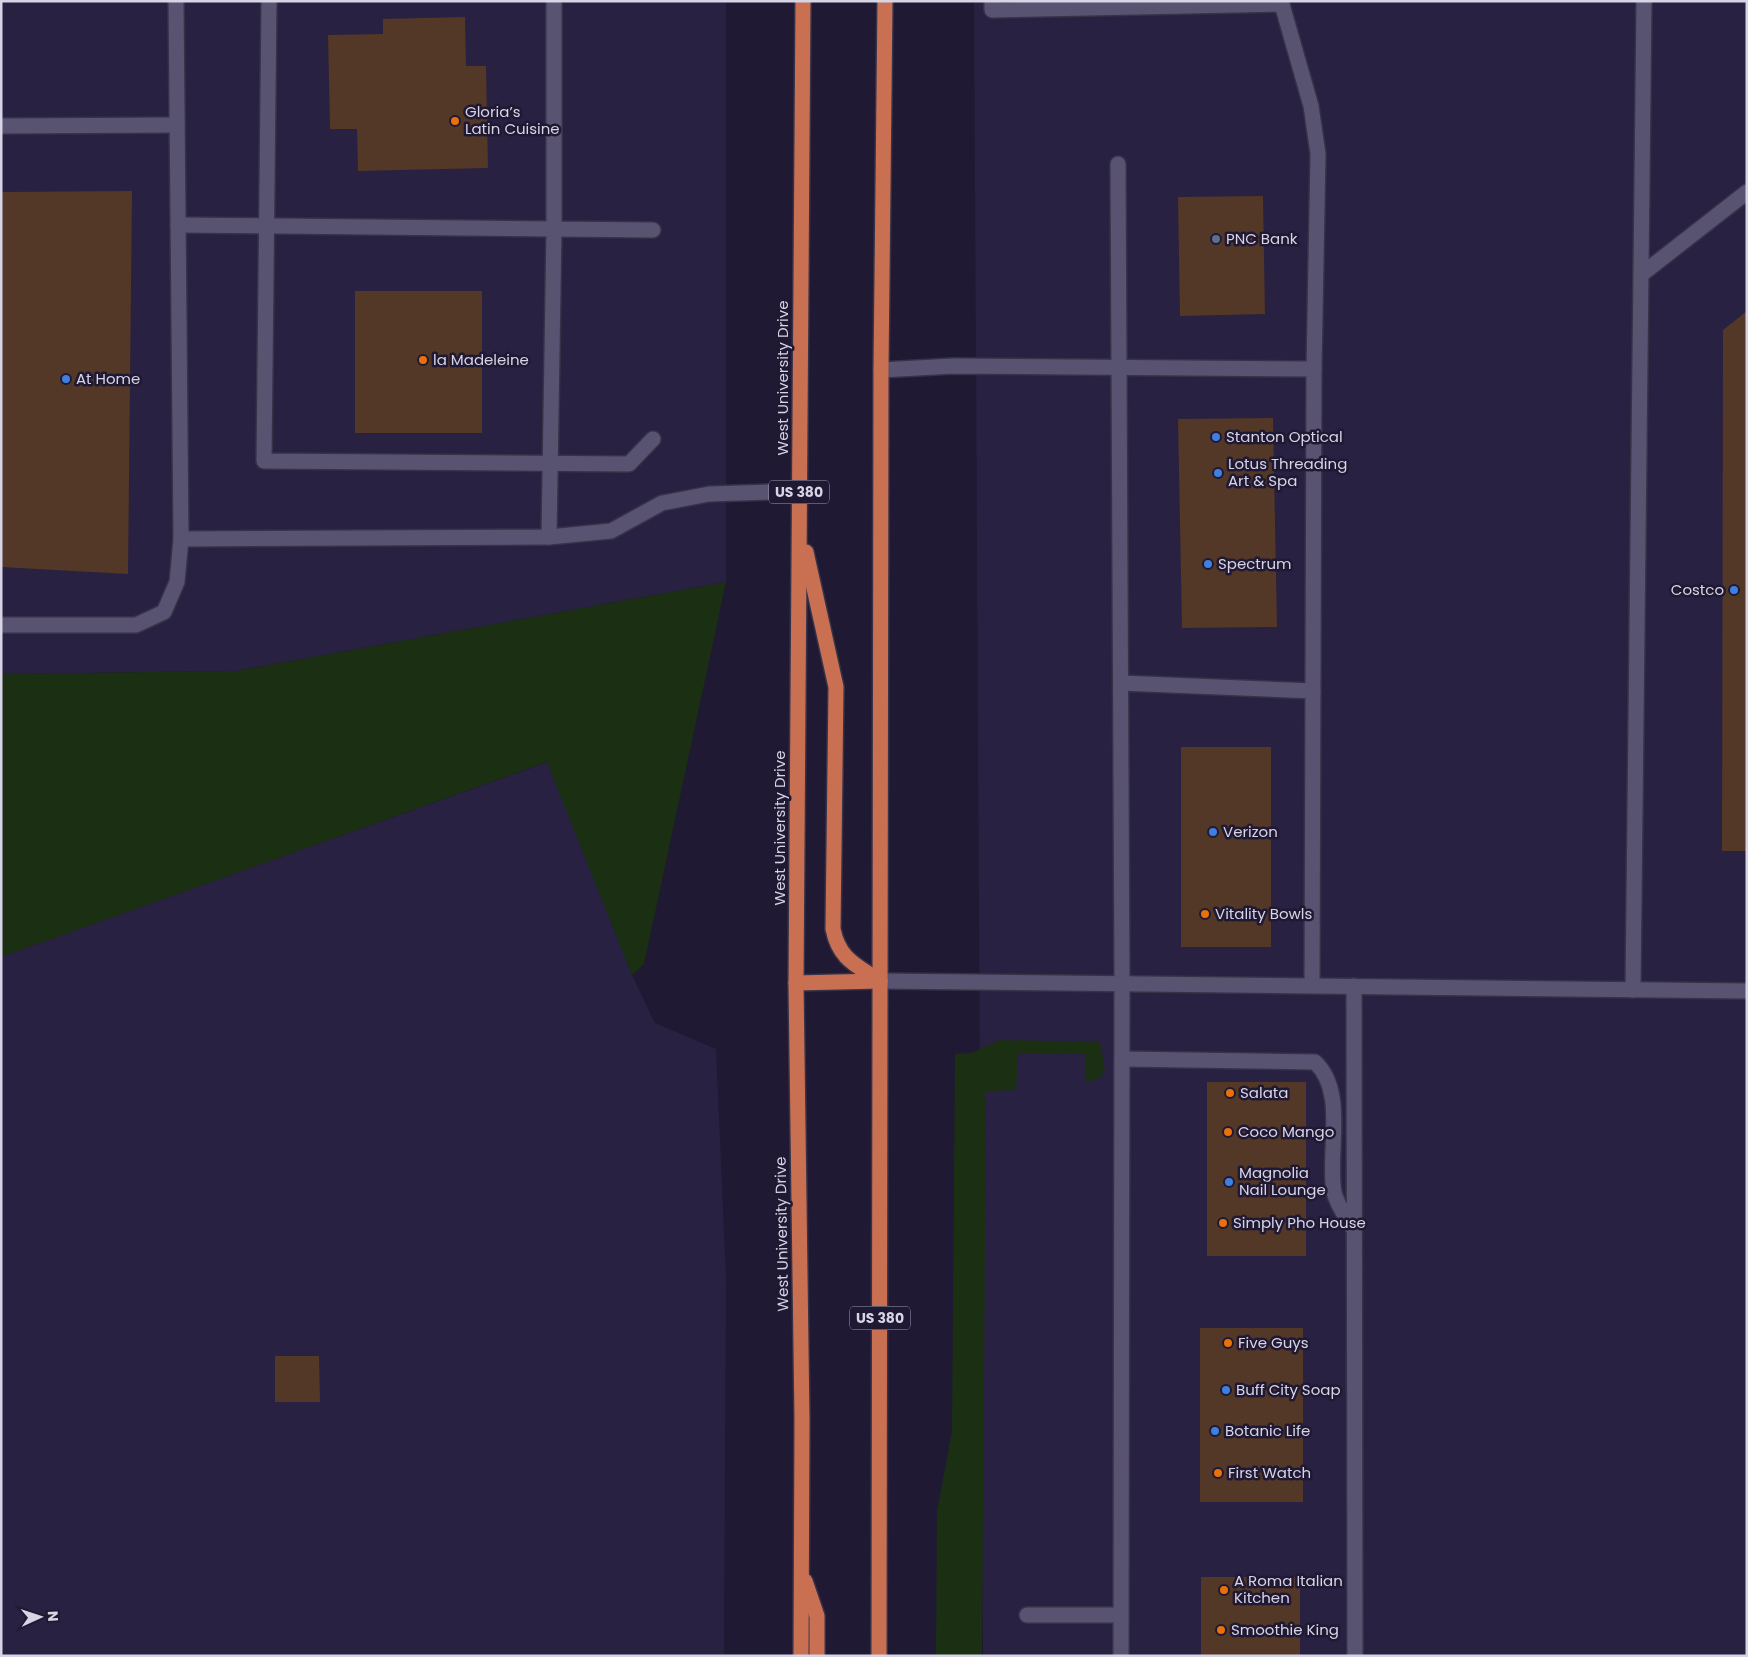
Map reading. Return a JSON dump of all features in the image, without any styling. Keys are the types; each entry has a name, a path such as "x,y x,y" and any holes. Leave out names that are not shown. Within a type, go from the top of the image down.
{"highway":[{"name":"West University Drive","path":"801,1656 796,983 803,1"},
{"name":"US 380","path":"879,1656 881,370 885,1"},
{"path":"800,524 836,687 833,929 836,945 844,955 880,981"},
{"path":"796,983 880,981"},
{"path":"801,1570 817,1616 817,1656"}],"lane":[{"path":"1,624 136,625 164,612 177,582 180,539 176,1"},
{"path":"269,1 264,461 629,464 653,438"},
{"path":"550,537 554,229 554,1"},
{"path":"992,1 992,10 1282,3 1311,106 1318,154 1314,369 1312,985"},
{"path":"1633,990 1644,1"},
{"path":"1,126 177,125"},
{"path":"1118,164 1122,982 1121,1656"},
{"path":"1642,274 1747,192"},
{"path":"178,225 653,230"},
{"path":"881,370 953,366 1314,369"},
{"path":"180,539 550,537 611,531 662,503 709,494 799,490"},
{"path":"1120,683 1312,691"},
{"path":"880,981 1122,982 1747,991"},
{"path":"1354,986 1355,1656"},
{"path":"1122,1059 1314,1062 1325,1072 1331,1091 1334,1192 1341,1209 1354,1231"},
{"path":"1027,1615 1121,1615"}],"shaded area":[{"path":"1,1 726,1 726,582 236,671 1,674"},
{"path":"974,1 1747,1 1747,1656 983,1656"},
{"path":"548,762 632,975 655,1023 716,1049 726,1276 724,1656 1,1656 1,957"}],"green space":[{"path":"726,582 644,964 632,975 547,762 1,957 1,674 236,671"},
{"path":"999,1040 1100,1042 1105,1071 1098,1079 1086,1082 1085,1054 1018,1053 1016,1090 986,1091 982,1656 936,1656 937,1511 952,1431 955,1054 971,1053"}],"building":[{"path":"465,17 466,66 486,66 488,168 358,171 357,129 330,129 328,35 383,34 383,19"},
{"name":"At Home","path":"132,191 128,574 1,567 1,192"},
{"path":"1263,196 1265,314 1180,316 1178,197"},
{"path":"355,291 482,291 482,433 355,433"},
{"name":"Costco","path":"1747,311 1747,851 1722,851 1723,330"},
{"path":"1273,418 1277,627 1182,628 1178,419"},
{"path":"1181,747 1271,747 1271,947 1181,947"},
{"path":"1207,1082 1306,1082 1306,1256 1207,1256"},
{"path":"1200,1328 1303,1328 1303,1502 1200,1502"},
{"path":"275,1356 319,1356 320,1402 275,1402"},
{"path":"1201,1577 1300,1577 1300,1656 1201,1656"}],"place":[{"name":"Gloria’s Latin Cuisine","path":"455,121"},
{"name":"PNC Bank","path":"1216,239"},
{"name":"la Madeleine","path":"423,360"},
{"name":"At Home","path":"66,379"},
{"name":"Stanton Optical","path":"1216,437"},
{"name":"Lotus Threading Art & Spa","path":"1218,473"},
{"name":"Spectrum","path":"1208,564"},
{"name":"Costco","path":"1734,590"},
{"name":"Verizon","path":"1213,832"},
{"name":"Vitality Bowls","path":"1205,914"},
{"name":"Salata","path":"1230,1093"},
{"name":"Coco Mango","path":"1228,1132"},
{"name":"Magnolia Nail Lounge","path":"1229,1182"},
{"name":"Simply Pho House","path":"1223,1223"},
{"name":"Five Guys","path":"1228,1343"},
{"name":"Buff City Soap","path":"1226,1390"},
{"name":"Botanic Life","path":"1215,1431"},
{"name":"First Watch","path":"1218,1473"},
{"name":"A Roma Italian Kitchen","path":"1224,1590"},
{"name":"Smoothie King","path":"1221,1630"}]}
